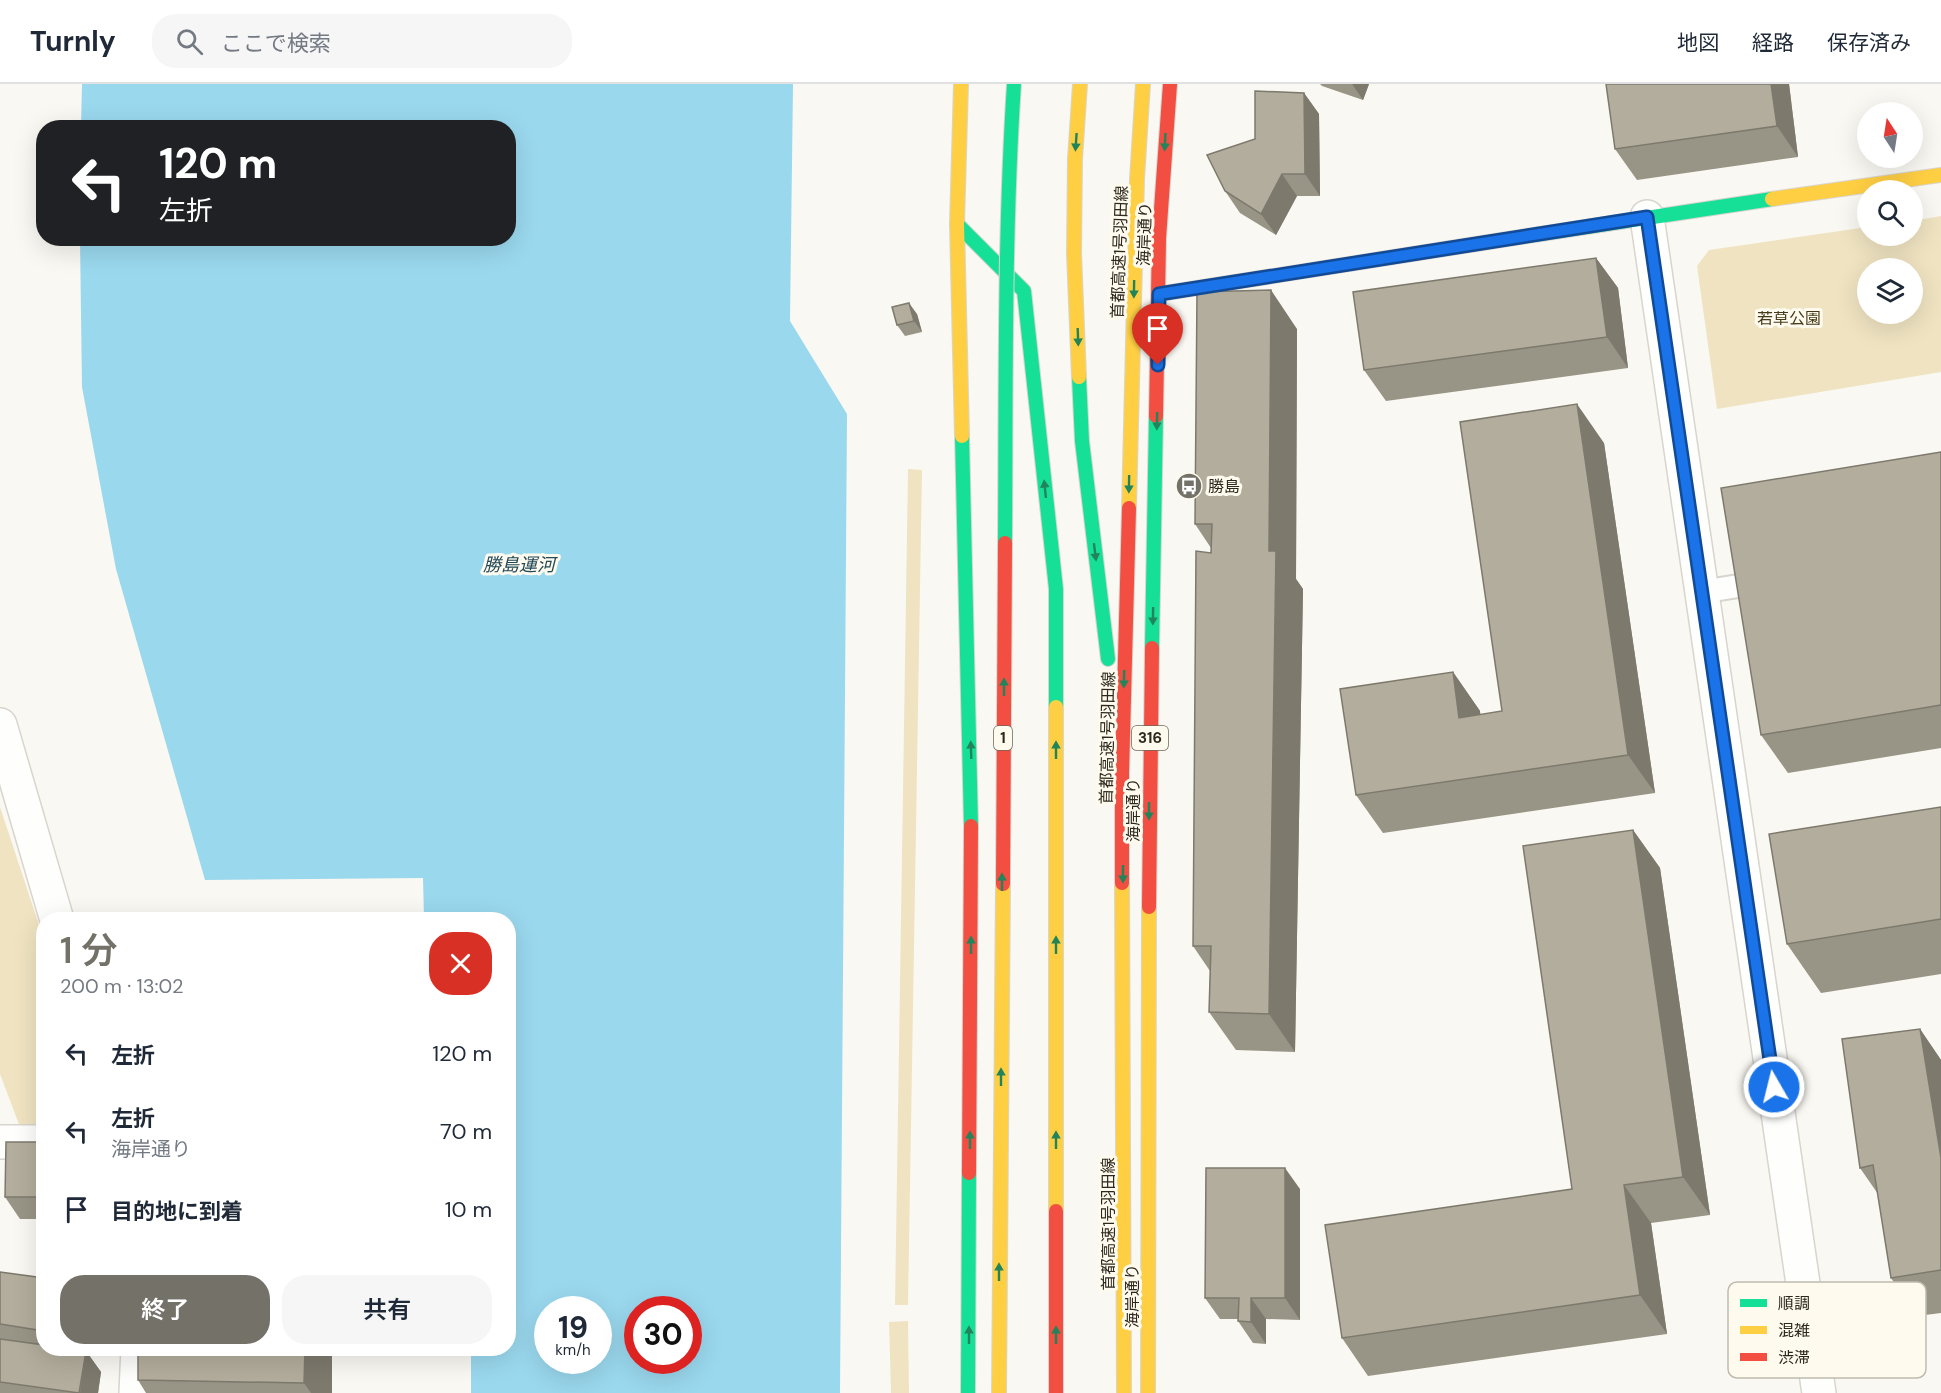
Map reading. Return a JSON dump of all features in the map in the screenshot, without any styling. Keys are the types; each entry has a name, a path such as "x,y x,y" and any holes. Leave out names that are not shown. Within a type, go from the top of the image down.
{"main road":[{"path":"961,84 957,224 971,779 968,1393"},
{"name":"1","path":"999,1393 1007,271 1009,160 1014,84"},
{"path":"1080,84 1075,159 1074,253 1082,441 1122,773"},
{"name":"首都高速1号羽田線","path":"1124,1393 1122,773 1137,179 1143,84"},
{"name":"海岸通り","path":"1148,1393 1149,801 1159,238 1170,84"},
{"path":"1159,294 1647,217 1941,175"},
{"path":"957,224 1024,291 1056,589 1056,1393"}],"street":[{"path":"1647,217 1803,1282"},
{"path":"0,725 55,912"},
{"path":"0,1142 36,1142"},
{"path":"136,1393 138,1356"},
{"path":"1817,1378 1819,1393"}],"lane":[{"path":"1701,592 1757,583"}],"green space":[{"name":"若草公園","path":"1941,216 1941,372 1717,409 1697,266 1709,250 1857,228 1857,246 1923,246 1923,219"},
{"path":"908,469 922,470 908,1305 895,1305"},
{"path":"0,807 36,916 36,1127 20,1127 0,1074"},
{"path":"908,1321 909,1393 891,1393 889,1322"}],"water":[{"name":"勝島運河","path":"82,84 793,84 790,321 847,414 840,1393 471,1393 471,1356 516,1356 516,912 424,912 423,878 205,880 116,569 82,387 80,246 516,246 516,120 81,120"}],"building":[{"path":"1606,84 1771,84 1777,126 1615,149"},
{"path":"1255,91 1304,93 1305,174 1282,174 1261,214 1225,191 1207,155 1255,139"},
{"path":"1596,258 1607,337 1364,370 1353,292"},
{"path":"1271,290 1269,551 1276,551 1269,1014 1209,1012 1211,946 1193,946 1196,551 1211,553 1212,524 1195,524 1197,292"},
{"path":"909,303 914,321 897,325 892,307"},
{"path":"1577,404 1628,755 1356,795 1340,689 1453,672 1459,718 1502,711 1460,422"},
{"path":"1941,452 1941,705 1761,735 1721,488"},
{"path":"1941,807 1941,919 1787,944 1769,834"},
{"path":"1633,830 1683,1177 1624,1185 1640,1295 1342,1338 1325,1225 1572,1189 1523,846"},
{"path":"1920,1029 1941,1158 1941,1270 1891,1278 1873,1165 1860,1168 1842,1039"},
{"path":"6,1142 36,1142 36,1197 5,1197"},
{"path":"1206,1168 1285,1168 1285,1298 1251,1298 1251,1322 1238,1321 1239,1298 1205,1298"},
{"path":"0,1272 36,1277 36,1330 0,1324"},
{"path":"0,1339 36,1344 36,1356 85,1356 79,1393 0,1382"},
{"path":"138,1356 305,1356 304,1383 138,1380"}],"traffic: fast":[{"path":"1005,543 1007,256 1014,84"},
{"path":"1527,236 1772,199"},
{"path":"957,224 1024,291 1056,589 1056,707"},
{"path":"1079,377 1082,441 1108,659"},
{"path":"1152,648 1156,416"},
{"path":"962,436 971,826"},
{"path":"968,1393 969,1173"}],"traffic: slow":[{"path":"961,84 957,224 962,436"},
{"path":"1079,377 1074,253 1075,159 1080,84"},
{"path":"1129,508 1137,179 1143,84"},
{"path":"1772,199 1941,175"},
{"path":"1056,707 1056,1211"},
{"path":"1122,883 1124,1393"},
{"path":"999,1393 1003,884"},
{"path":"1148,1393 1149,907"}],"traffic: jam":[{"path":"1156,416 1159,238 1170,84"},
{"path":"1159,294 1527,236"},
{"path":"1122,883 1122,773 1129,508"},
{"path":"1003,884 1005,543"},
{"path":"1149,907 1152,648"},
{"path":"969,1173 971,826"},
{"path":"1056,1211 1056,1393"}],"place":[{"name":"勝島","path":"1189,486"}],"route":[{"path":"1158,365 1159,294 1647,217 1774,1087"}]}
